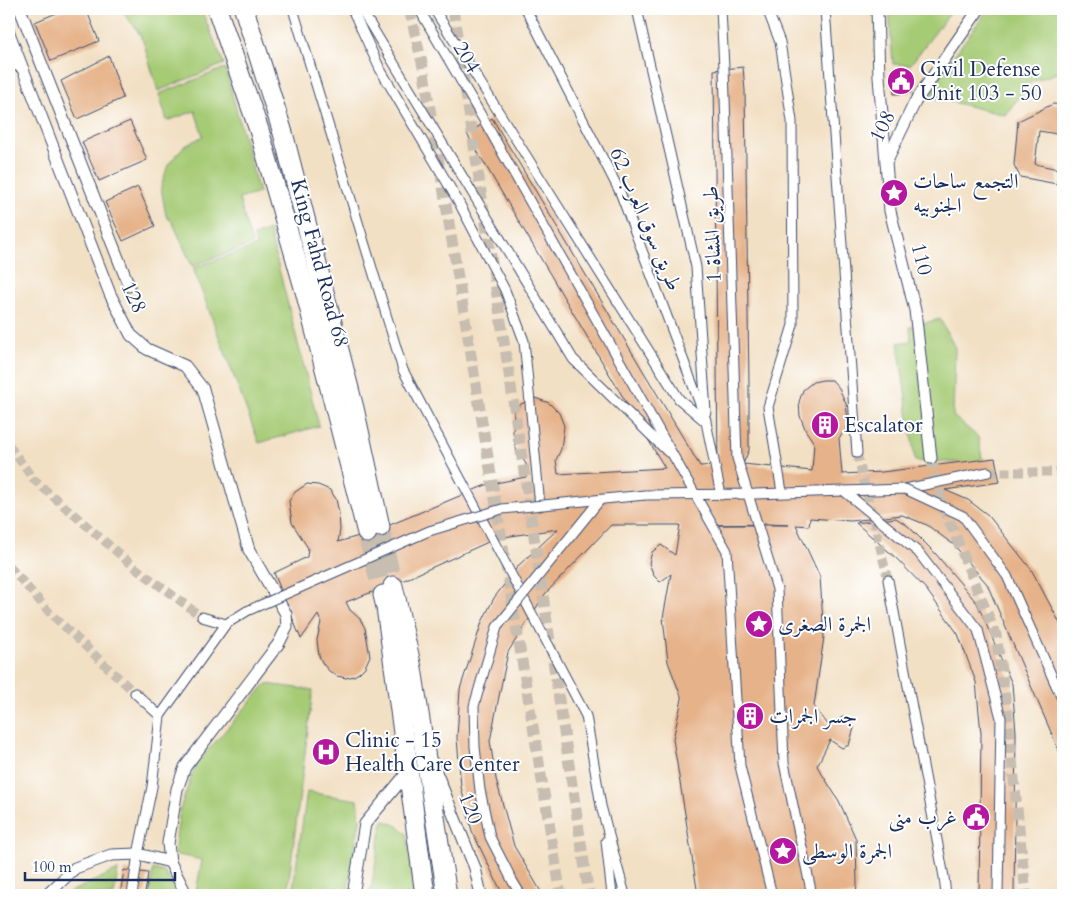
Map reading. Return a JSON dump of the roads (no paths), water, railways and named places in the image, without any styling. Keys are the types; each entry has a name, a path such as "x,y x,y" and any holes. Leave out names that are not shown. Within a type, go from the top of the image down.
{"main road":[{"name":"King Fahd Road 68","path":"217,9 259,130 374,530 354,408 286,143 244,9"},
{"path":"425,895 386,607 388,589 412,668 447,895"}],"street":[{"path":"20,9 129,286"},
{"path":"293,9 404,370 586,716 601,806 612,895"},
{"path":"352,9 380,69 458,201 505,290 524,341 540,506"},
{"path":"360,9 573,359 674,459"},
{"name":"204","path":"419,9 485,122 726,551 740,766 772,895"},
{"path":"434,9 679,399 706,422"},
{"name":"طريق سوق العرب 62","path":"526,9 620,192 706,422"},
{"path":"637,9 696,266 706,422 721,494"},
{"name":"طريق المشاة 1","path":"721,9 737,458 777,589 784,763 812,895"},
{"path":"767,9 780,42 792,121 793,325 768,407 782,492"},
{"path":"825,9 857,453"},
{"name":"110","path":"877,9 879,77 890,211 915,310 931,458"},
{"name":"108","path":"886,161 915,102 979,9"},
{"name":"128","path":"9,33 110,294 131,335 147,349 185,366 204,389 249,550 286,614 287,627 280,643 185,767 177,788 168,843 170,862"},
{"path":"132,895 138,854 152,787 160,716 226,624 248,611 429,531 502,509 645,495 755,494 905,489 988,472"},
{"path":"905,489 963,516 969,524 1006,576 1063,701"},
{"path":"844,491 918,552 978,630 1001,718 998,895"},
{"path":"522,895 512,882 490,837 480,790 475,746 474,706 498,627 600,500"},
{"path":"888,580 946,895"},
{"path":"202,617 226,624"},
{"path":"135,693 160,716"},
{"name":"120","path":"422,737 475,868 481,895"},
{"path":"354,895 365,824 408,772"},
{"path":"601,806 625,895"},
{"path":"47,895 75,868 111,855 138,854 170,862 184,890 183,895"}],"lane":[{"path":"9,55 15,67 23,71"}],"tunnel":[{"path":"409,9 423,67 561,895"},
{"path":"453,9 589,895"},
{"path":"9,445 33,479 133,566 202,617"},
{"path":"857,453 888,580"},
{"path":"931,458 942,503 996,635 1007,712 1026,895"},
{"path":"988,472 1063,472"},
{"path":"380,527 393,586"},
{"path":"367,533 382,592"},
{"path":"9,566 50,613 135,693"}],"place":[{"name":"Civil Defense Unit 103 - 50","path":"901,81"},
{"name":"التجمع ساحات الجنوبيه","path":"894,193"},
{"name":"Escalator","path":"825,425"},
{"name":"الجمرة الصغرى","path":"759,624"},
{"name":"جسر الجمرات","path":"750,716"},
{"name":"Clinic - 15 Health Care Center","path":"326,752"},
{"name":"غرب منى","path":"976,817"},
{"name":"الجمرة الوسطى","path":"783,851"}]}
